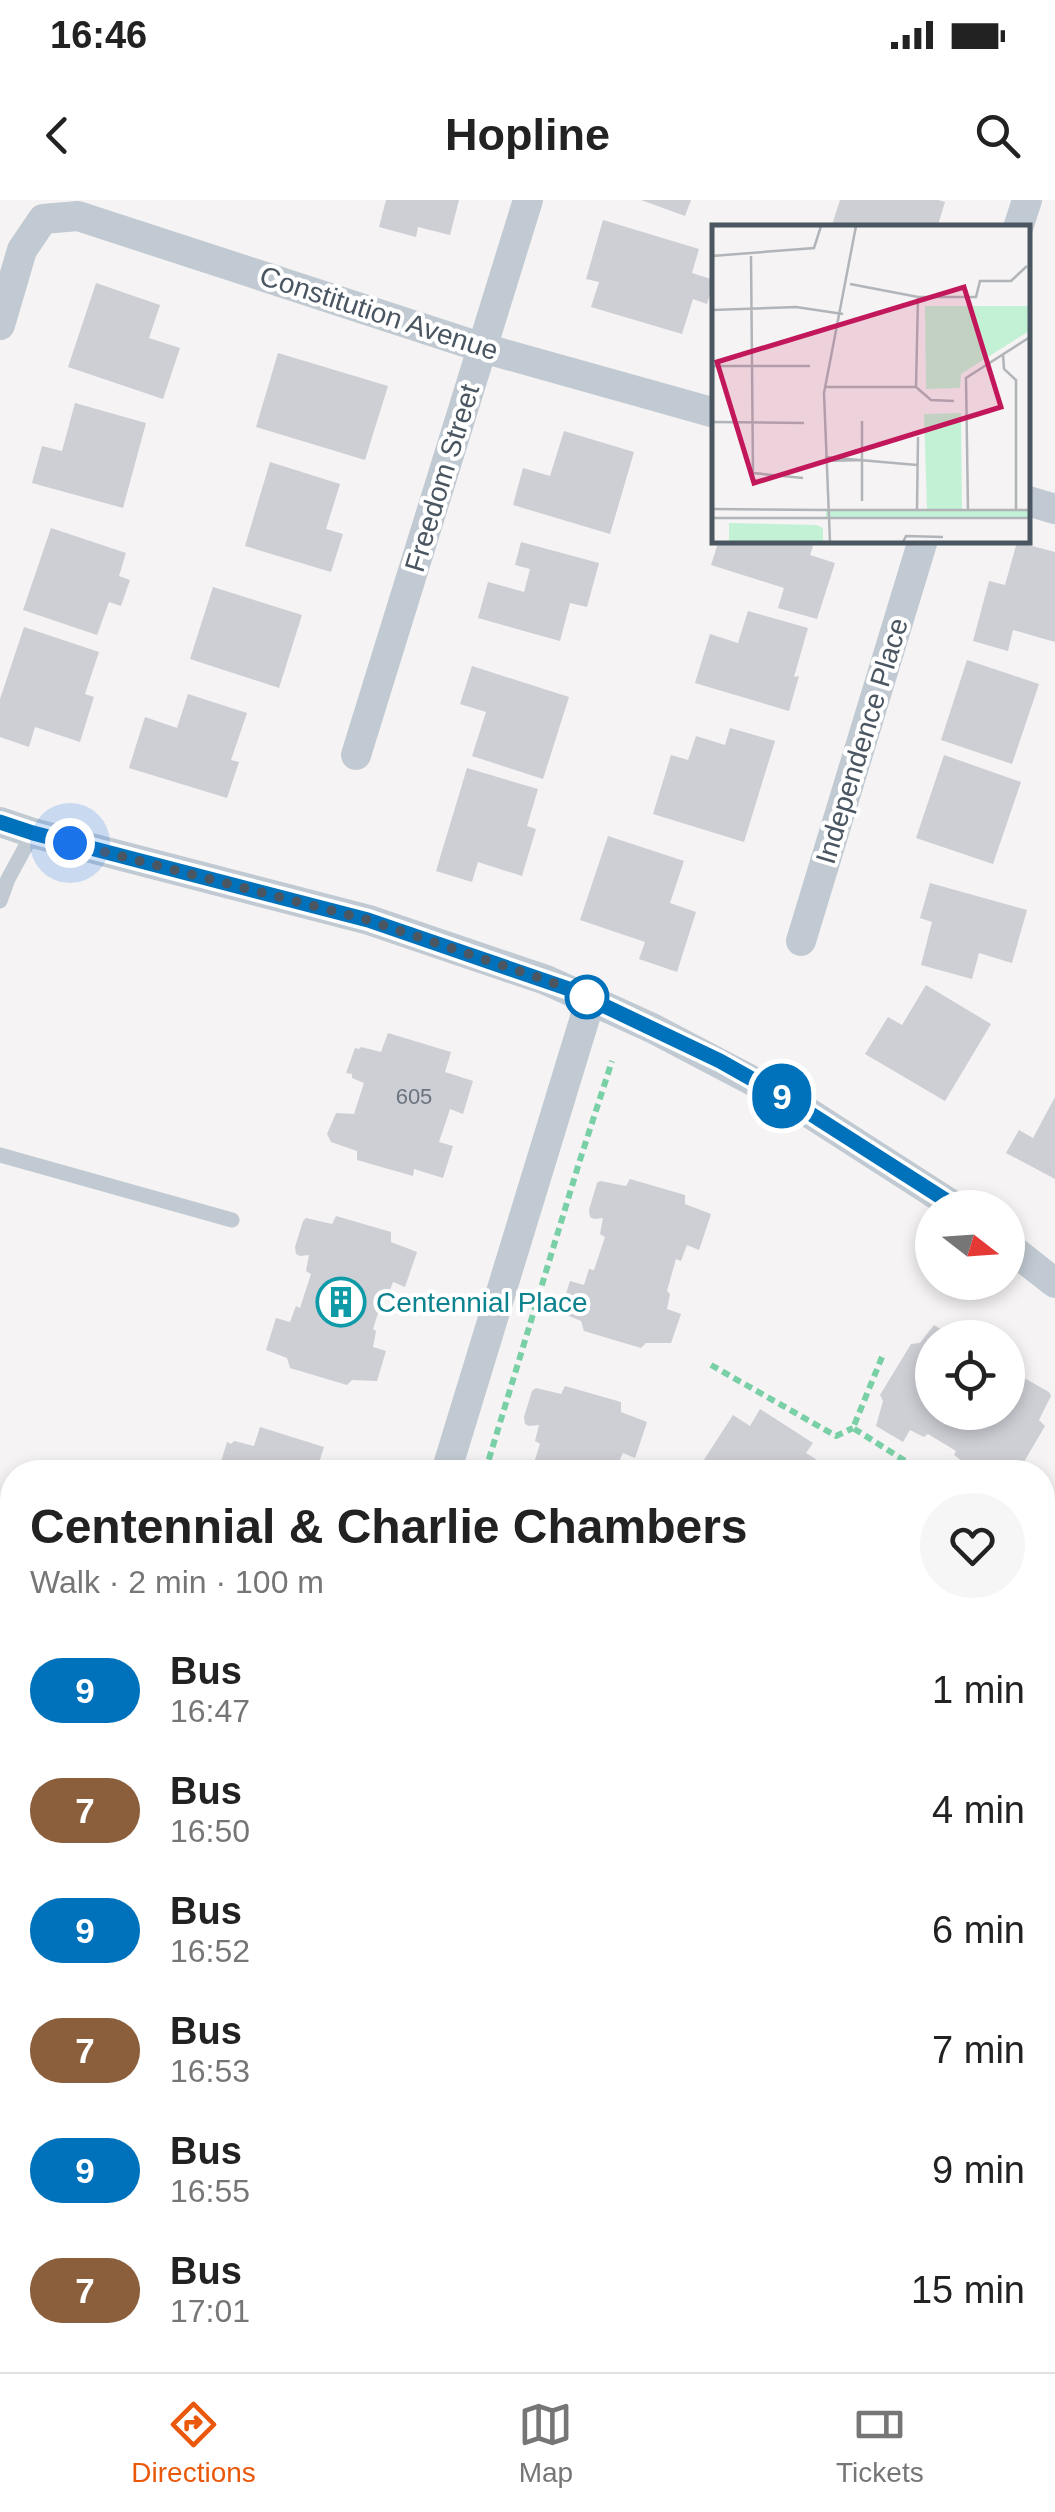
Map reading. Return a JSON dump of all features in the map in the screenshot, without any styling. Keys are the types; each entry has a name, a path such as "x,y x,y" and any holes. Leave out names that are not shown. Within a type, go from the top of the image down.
{"street":[{"name":"Freedom Street","path":"356,755 528,200"},
{"path":"1019,225 1027,200"},
{"name":"Constitution Avenue","path":"0,325 22,250 43,219 78,216 483,348 712,412"},
{"path":"1030,502 1055,509"},
{"name":"Independence Place","path":"800,941 922,542"},
{"path":"0,823 368,920 546,980 720,1061 933,1190"},
{"path":"450,1460 591,998"},
{"path":"1025,1259 1055,1282"}],"lane":[{"path":"0,902 8,878 33,833"},
{"path":"0,1155 232,1220"}],"path":[{"path":"489,1460 612,1062"},
{"path":"711,1366 836,1436 853,1428 882,1357"},
{"path":"853,1428 904,1460"}],"building":[{"path":"386,200 459,200 450,235 418,227 416,237 379,227"},
{"path":"641,200 691,200 685,216"},
{"path":"840,200 945,202 938,225 832,225"},
{"path":"603,220 699,249 692,273 712,279 712,287 707,304 693,299 682,334 591,307 599,282 586,279"},
{"path":"96,283 160,305 149,338 180,348 163,399 68,367"},
{"path":"278,353 388,386 365,460 256,427"},
{"path":"75,403 146,423 123,508 32,483 42,446 62,451"},
{"path":"564,431 634,452 610,534 513,505 523,468 550,476"},
{"path":"270,462 340,484 326,529 343,534 331,572 245,546"},
{"path":"51,528 126,553 119,576 130,580 121,606 109,602 97,635 23,610"},
{"path":"521,542 599,563 587,607 570,603 560,641 478,618 488,582 524,592 530,569 515,565"},
{"path":"718,542 814,542 810,555 835,563 817,619 778,608 784,588 711,565"},
{"path":"1017,542 1055,552 1055,642 1013,630 1008,651 973,641 989,581 1005,585"},
{"path":"213,587 302,615 279,688 190,659"},
{"path":"748,611 808,628 789,711 695,683 710,634 738,643"},
{"path":"24,627 99,652 85,694 94,697 80,742 35,727 29,747 0,737 0,699"},
{"path":"967,660 1039,684 1012,764 941,740"},
{"path":"472,666 569,697 543,779 472,756 486,712 460,704"},
{"path":"188,694 247,713 231,760 239,762 227,798 129,768 145,717 177,728"},
{"path":"730,728 775,741 744,842 653,814 671,755 688,760 696,736 725,745"},
{"path":"944,755 1021,782 993,864 916,838"},
{"path":"467,768 538,789 527,826 536,829 522,876 478,862 472,882 436,871"},
{"path":"608,836 684,861 670,903 696,912 677,972 639,959 645,942 580,920"},
{"path":"930,883 1027,910 1012,963 979,953 972,979 921,965 932,922 920,918"},
{"path":"926,985 991,1024 945,1101 865,1054 888,1017 902,1025"},
{"path":"388,1033 451,1052 445,1072 473,1081 463,1114 450,1109 439,1142 453,1146 443,1178 414,1169 413,1176 357,1160 357,1151 331,1142 327,1134 336,1113 354,1114 364,1083 346,1073 355,1048 381,1052"},
{"path":"1055,1097 1055,1179 1006,1153 1019,1130 1033,1138"},
{"name":"Centennial Place","path":"630,1179 685,1195 685,1204 711,1214 699,1250 687,1245 681,1261 676,1259 667,1291 667,1309 681,1314 671,1343 646,1343 641,1348 584,1331 581,1321 560,1312 570,1281 584,1285 589,1269 594,1270 605,1237 600,1234 603,1218 590,1217 597,1183 626,1186"},
{"name":"Centennial Place","path":"336,1216 391,1232 391,1242 417,1252 405,1287 393,1282 387,1298 383,1297 373,1329 373,1347 386,1351 377,1381 352,1380 347,1385 290,1368 287,1358 266,1350 276,1318 290,1322 296,1306 300,1308 311,1274 306,1271 309,1255 296,1254 303,1221 306,1218 332,1224"},
{"path":"911,1344 915,1344 915,1430 1025,1430 1025,1379 1049,1392 1051,1396 1039,1420 1045,1426 1025,1460 960,1460 954,1455 956,1451 928,1434 924,1437 910,1430 903,1442 876,1426 883,1401 880,1395"},
{"name":"Centennial Place","path":"565,1386 621,1402 621,1412 647,1422 635,1458 623,1453 620,1460 535,1460 540,1444 535,1441 539,1425 525,1424 524,1417 532,1391 536,1388 561,1394"},
{"path":"760,1409 813,1443 806,1453 817,1460 704,1460 733,1415 750,1426"},
{"path":"260,1427 324,1447 320,1460 221,1460 227,1442 254,1446"}],"bus line":[{"name":"9","path":"0,822 368,920 569,989 720,1061 933,1190"}],"place":[{"name":"Centennial Place","path":"341,1302"}],"route":[{"path":"70,843 368,920 591,998 587,997"}]}
